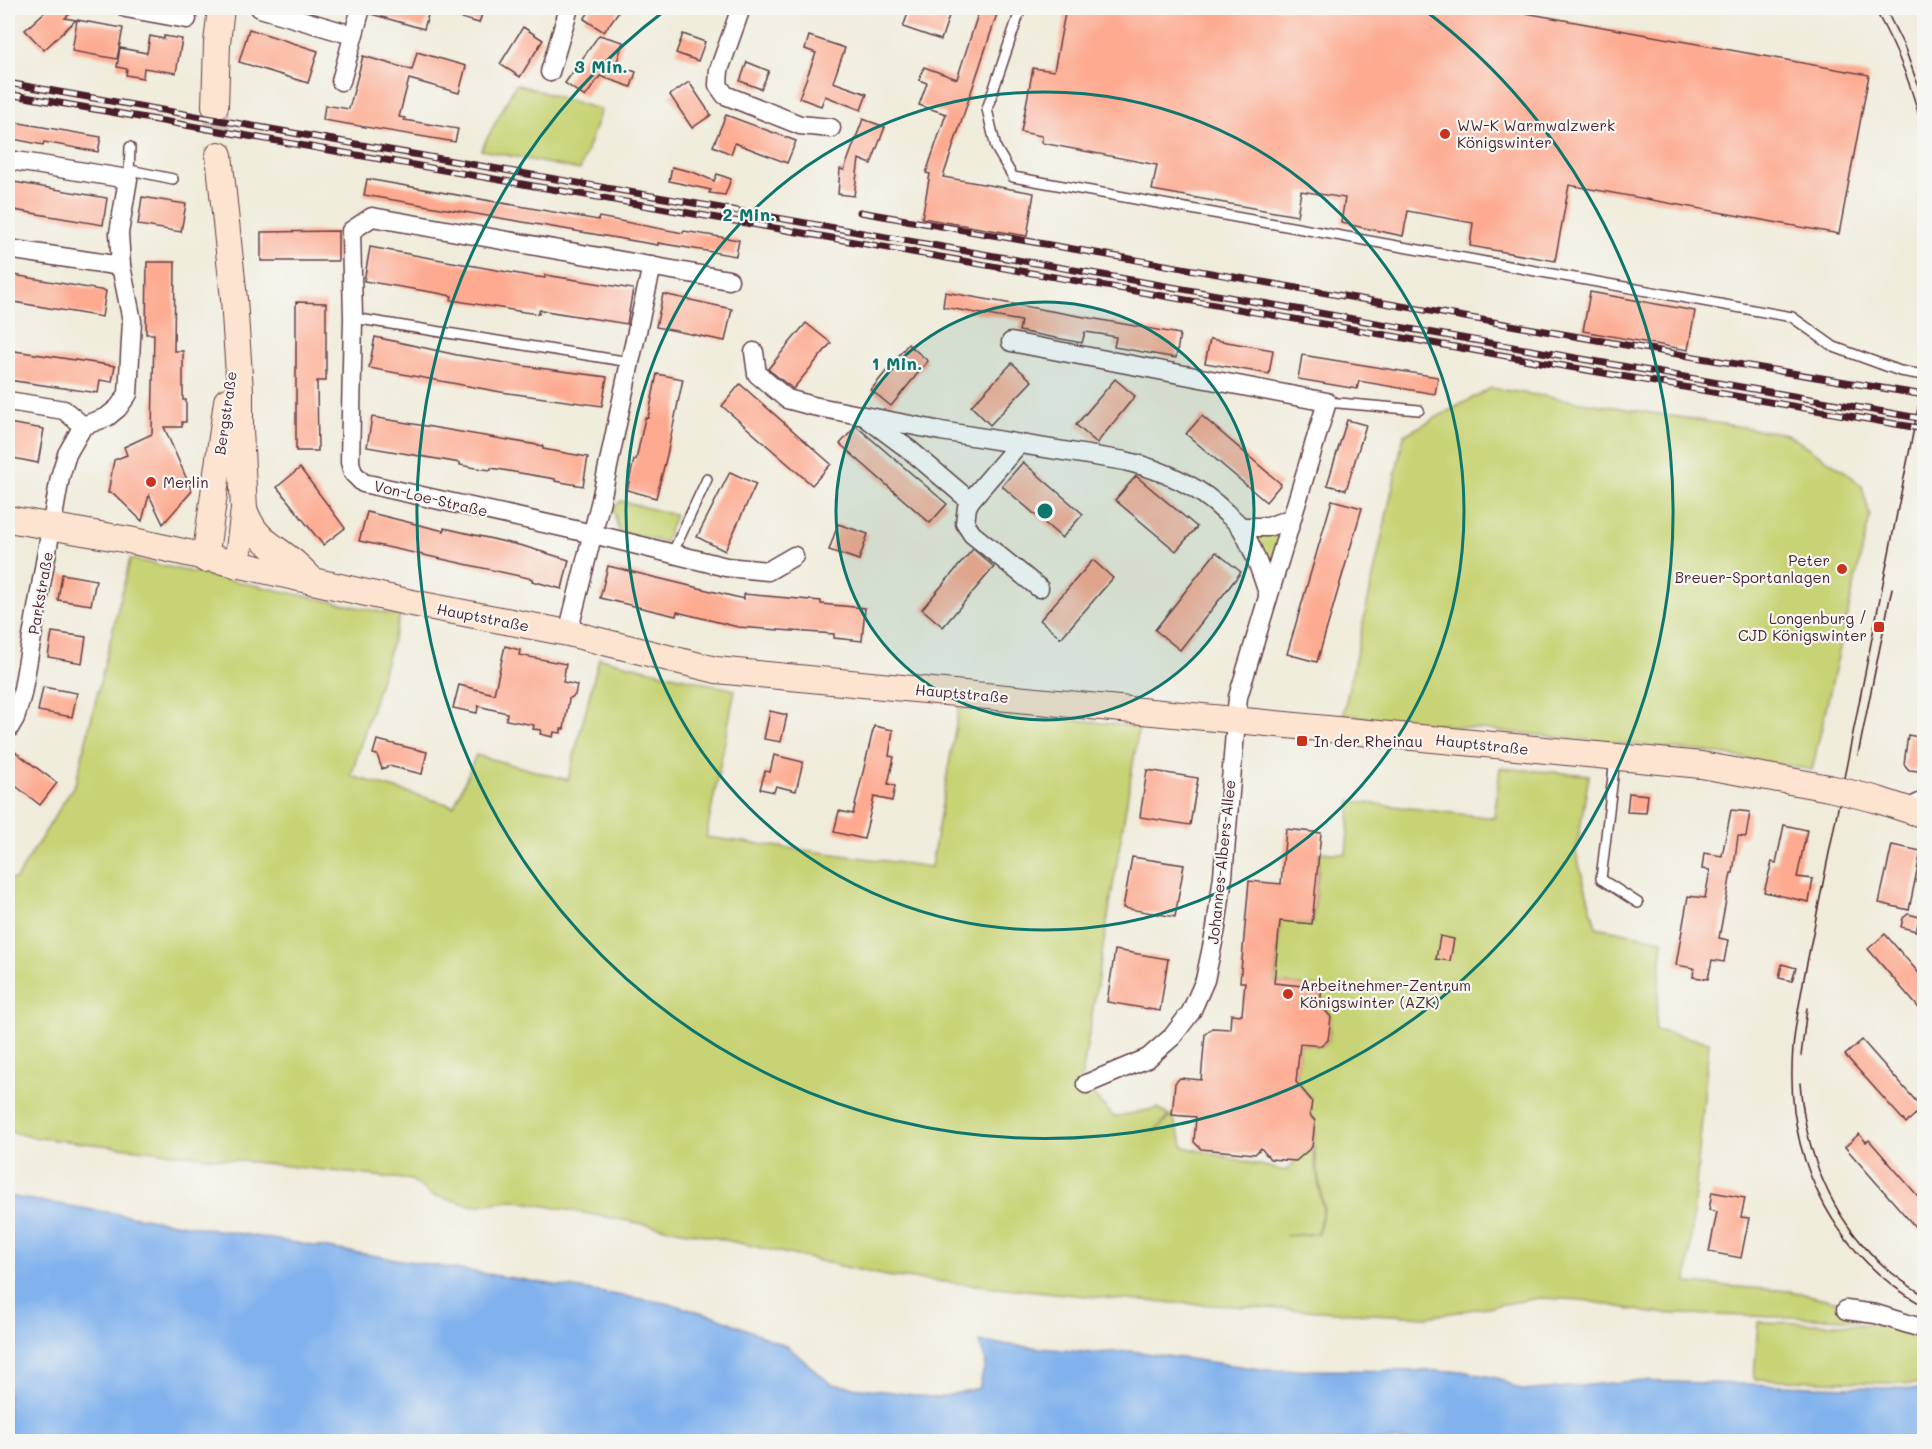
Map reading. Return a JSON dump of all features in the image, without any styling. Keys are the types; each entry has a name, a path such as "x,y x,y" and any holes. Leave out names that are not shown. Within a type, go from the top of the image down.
{"main road":[{"path":"215,106 220,8"},
{"name":"Bergstraße","path":"219,155 234,299 240,391 244,509 237,565"},
{"name":"Bergstraße","path":"205,559 236,338"},
{"name":"Bergstraße","path":"244,509 250,524 265,543 289,558 314,582"},
{"name":"Hauptstraße","path":"8,519 129,540 205,559 568,633 716,670 1701,765 1829,788 1875,800 1917,806"}],"street":[{"path":"126,8 187,19"},
{"path":"260,8 352,35"},
{"path":"341,81 361,8"},
{"path":"550,72 569,8"},
{"path":"741,8 719,70 718,85 725,95 800,125 831,128"},
{"path":"8,401 64,411 83,426 107,417 118,408 128,394 132,321 121,266 119,233 129,175 15,161"},
{"name":"Von-Loe-Straße","path":"729,280 372,217 351,231 353,318 350,462 353,473 363,483 593,534 726,567 768,571 794,556"},
{"path":"8,249 121,266"},
{"path":"568,633 593,534 652,266"},
{"path":"1011,342 1327,402 1238,697 1235,721"},
{"path":"754,352 757,374 787,399 1018,445 1048,447 1146,465 1185,482 1215,501 1241,527 1257,559 1268,593"},
{"path":"864,416 911,451 970,501"},
{"name":"Parkstraße","path":"8,730 15,718 22,694 60,477 67,454 83,426"},
{"path":"1018,445 970,501 965,523 972,534 1039,588"},
{"path":"1241,527 1268,527 1292,518"},
{"name":"Johannes-Albers-Allee","path":"1086,1084 1148,1058 1172,1037 1191,1012 1205,980 1216,928 1223,876 1235,721"},
{"path":"1846,1310 1876,1314 1924,1329"}],"lane":[{"path":"1021,8 987,109 996,148 1014,177 1792,316 1834,347 1900,371 1924,375"},
{"path":"130,147 129,175 173,179"},
{"path":"353,318 630,362"},
{"path":"1327,402 1419,410"},
{"path":"672,554 707,479"},
{"path":"1615,757 1601,879 1638,903"}],"green space":[{"path":"516,84 601,110 580,170 481,150"},
{"path":"1491,388 1787,434 1846,472 1862,486 1870,516 1812,770 1714,753 1343,715 1404,435"},
{"path":"621,501 675,515 665,542 619,532 613,508"},
{"path":"1284,529 1269,571 1253,536"},
{"path":"130,559 400,616 351,776 454,806 476,755 568,780 599,658 735,690 706,837 931,867 959,707 1139,727 1081,1082 1114,1117 1158,1108 1169,1116 1154,1132 1172,1115 1184,1147 1285,1171 1312,1147 1323,1210 1317,1233 1285,1236 1318,1234 1324,1210 1314,1148 1315,1121 1313,1117 1308,1116 1308,1111 1311,1111 1310,1098 1301,1087 1296,1086 1300,1044 1322,1046 1329,1040 1331,1017 1325,1009 1320,1009 1322,987 1275,983 1281,916 1297,917 1296,923 1313,924 1320,852 1346,854 1351,801 1494,818 1500,768 1589,775 1576,853 1596,927 1663,940 1655,1030 1709,1042 1687,1283 1790,1291 1843,1303 1882,1320 1651,1313 1584,1300 1540,1298 1427,1317 1125,1300 886,1276 699,1234 513,1200 474,1206 432,1195 411,1180 31,1137 8,1131 8,879 16,879 76,782"},
{"path":"1758,1322 1887,1325 1924,1336 1924,1384 1754,1379"}],"water":[{"path":"8,1196 666,1303 715,1316 788,1347 831,1384 937,1398 979,1388 986,1362 979,1342 1094,1353 1131,1351 1268,1370 1461,1371 1496,1378 1524,1391 1632,1381 1924,1389 1924,1441 8,1441"}],"building":[{"path":"49,8 77,8 65,18 76,20 44,50 25,30"},
{"path":"372,8 430,8 424,29 371,14"},
{"path":"441,8 484,8 479,23 440,12"},
{"path":"592,8 621,8 604,32 584,19"},
{"path":"910,8 923,8 949,16 941,40 903,27"},
{"path":"980,8 999,8 943,177 1034,193 1027,236 922,218 930,174 926,173 946,114 919,105 927,83 919,80 924,67 957,79"},
{"name":"WW-K Warmwalzwerk Königswinter","path":"1066,8 1497,8 1869,75 1839,234 1569,185 1555,261 1470,246 1473,223 1408,211 1403,236 1341,223 1345,198 1301,191 1297,216 1152,190 1157,165 1042,143 1042,136 1021,132 1033,68 1054,71"},
{"path":"77,20 123,28 117,59 72,51"},
{"path":"523,27 543,40 520,77 500,64"},
{"path":"249,29 318,51 308,83 239,62"},
{"path":"683,34 705,42 698,61 676,53"},
{"path":"599,35 623,42 616,65 636,72 631,87 600,76 585,97 565,83"},
{"path":"150,36 182,39 176,73 144,68 143,78 126,75 127,69 117,67 120,48 147,53"},
{"path":"809,36 845,48 833,82 867,94 861,110 825,96 821,106 799,98 816,53 805,49"},
{"path":"417,52 466,66 459,93 409,79 399,117 405,118 404,120 458,129 455,142 323,120 325,105 349,109 363,56 412,70"},
{"path":"747,62 769,71 761,89 740,81"},
{"path":"689,82 711,115 692,128 670,95"},
{"path":"726,115 796,141 787,163 735,143 731,154 713,146"},
{"path":"863,119 885,127 871,164 859,159 854,196 838,194 840,169 844,170"},
{"path":"8,121 101,137 98,152 8,138"},
{"path":"672,167 693,172 714,181 717,174 731,179 725,195 709,193 711,190 669,181"},
{"path":"367,179 598,220 599,217 683,233 684,231 739,240 736,256 658,243 658,245 364,195"},
{"path":"8,181 107,198 103,225 8,209"},
{"path":"142,197 186,204 181,232 138,225"},
{"path":"338,231 338,261 261,261 261,232"},
{"path":"370,247 530,276 545,278 545,275 633,289 627,324 539,310 539,314 524,312 451,300 452,296 437,293 364,281"},
{"path":"147,262 175,262 174,351 183,351 183,400 186,400 186,422 182,422 182,427 164,427 192,491 163,524 149,495 142,521 114,494 108,493 114,460 127,455 124,447 152,434 154,334 146,334"},
{"path":"8,274 106,291 102,317 8,301"},
{"path":"945,292 1180,334 1176,358 1114,347 1116,337 1100,334 1085,332 1082,343 1019,331 1021,321 943,307"},
{"path":"1590,292 1695,311 1688,350 1583,331"},
{"path":"663,294 732,309 725,341 656,327"},
{"path":"296,302 326,303 326,381 317,381 318,451 296,451"},
{"path":"806,323 831,343 793,389 768,369"},
{"path":"375,337 457,355 607,377 602,406 501,392 369,368"},
{"path":"1210,339 1273,350 1269,374 1205,363"},
{"path":"908,344 928,361 891,406 871,390"},
{"path":"8,350 115,366 112,382 100,380 98,393 8,380"},
{"path":"1302,355 1438,377 1435,394 1359,381 1357,389 1298,379"},
{"path":"1012,363 1032,381 990,425 971,406"},
{"path":"657,374 683,379 656,498 627,490 645,418 648,418"},
{"path":"1115,379 1135,396 1097,443 1076,425"},
{"path":"740,384 831,464 812,485 722,406"},
{"path":"1202,416 1281,484 1266,502 1186,434"},
{"path":"372,417 543,446 543,449 588,457 583,486 555,481 555,479 491,468 491,470 475,468 460,465 460,463 367,447"},
{"path":"1347,420 1366,425 1346,490 1327,485"},
{"path":"8,423 44,429 38,463 8,457"},
{"path":"856,426 947,504 930,523 840,444"},
{"path":"1023,462 1083,514 1062,538 1002,486"},
{"path":"300,468 345,528 323,545 277,487"},
{"path":"730,472 756,484 725,551 697,537"},
{"path":"1136,476 1197,527 1176,551 1115,500"},
{"path":"1332,500 1362,508 1317,662 1287,654"},
{"path":"367,512 444,531 444,528 523,546 569,560 562,589 532,581 533,579 359,541"},
{"path":"838,524 868,534 859,560 829,550"},
{"path":"973,549 994,567 943,627 922,609"},
{"path":"1216,552 1241,572 1180,650 1155,630"},
{"path":"1093,560 1113,578 1061,638 1040,620"},
{"path":"608,566 744,599 744,594 821,601 821,604 865,608 862,641 834,638 834,634 738,627 677,612 676,616 600,598"},
{"path":"62,574 96,580 91,605 58,600"},
{"path":"52,632 86,637 82,663 48,657"},
{"path":"505,646 520,650 519,655 566,664 563,682 577,685 575,695 569,699 564,729 561,729 561,733 554,732 553,737 540,734 541,730 533,729 534,725 506,720 507,713 478,706 477,713 453,708 459,685 494,694"},
{"path":"43,687 77,693 72,717 38,711"},
{"path":"770,711 787,715 781,742 764,739"},
{"path":"874,726 893,730 889,756 894,757 888,784 895,786 892,801 874,797 864,839 834,832 839,811 853,814"},
{"path":"1908,735 1924,738 1924,765 1919,771 1909,770 1904,764"},
{"path":"377,740 427,752 422,774 389,766 382,769 377,755 373,754"},
{"path":"14,751 57,783 40,805 8,780 8,759"},
{"path":"774,755 803,762 796,791 776,786 774,792 760,789 765,771 770,772"},
{"path":"1147,770 1198,778 1190,825 1140,817"},
{"path":"1629,793 1648,795 1646,813 1627,812"},
{"path":"1731,810 1750,812 1746,837 1738,836 1733,873 1731,873 1719,938 1728,940 1724,962 1712,960 1708,979 1693,977 1694,968 1676,965 1688,896 1705,898 1710,870 1702,869 1704,853 1722,856"},
{"path":"1784,825 1807,830 1797,877 1813,879 1809,902 1764,892 1772,862 1776,863"},
{"name":"Arbeitnehmer-Zentrum Königswinter (AZK)","path":"1286,829 1321,833 1312,924 1280,921 1274,983 1322,988 1320,1005 1331,1017 1328,1040 1321,1046 1300,1044 1296,1082 1312,1101 1310,1115 1315,1121 1312,1147 1296,1161 1270,1159 1261,1148 1255,1154 1201,1149 1194,1142 1196,1117 1172,1115 1175,1083 1180,1078 1201,1080 1205,1034 1212,1028 1230,1029 1231,1014 1242,1015 1245,982 1240,982 1249,881 1281,884"},
{"path":"1892,845 1921,851 1909,910 1879,903"},
{"path":"1132,857 1184,865 1175,917 1123,908"},
{"path":"1908,914 1920,917 1916,931 1901,927 1903,918"},
{"path":"1885,934 1924,979 1924,1014 1868,949"},
{"path":"1440,936 1454,939 1450,961 1436,959"},
{"path":"1115,950 1168,959 1160,1011 1107,1002"},
{"path":"1782,964 1796,968 1792,981 1779,978"},
{"path":"1862,1040 1922,1108 1906,1123 1845,1055"},
{"path":"1859,1134 1866,1142 1869,1140 1924,1203 1924,1237 1845,1147"},
{"path":"1712,1192 1745,1198 1741,1217 1749,1218 1741,1258 1709,1252 1717,1212 1709,1210"}],"tunnel":[{"path":"215,106 219,155"}],"tram line":[{"path":"1874,8 1904,71 1916,104 1924,138"},
{"path":"1885,8 1904,46 1924,102"},
{"path":"1924,378 1803,983 1792,1059 1794,1106 1800,1141 1810,1175 1825,1206 1844,1236 1867,1263 1894,1286 1924,1306"},
{"path":"1858,755 1892,588"},
{"path":"1801,1056 1807,1008"},
{"path":"1800,1083 1811,1147 1821,1177 1835,1205 1852,1231 1872,1255 1896,1276 1924,1295"}],"railway":[{"path":"8,83 1924,419"},
{"path":"8,94 1924,429"},
{"path":"860,212 1924,395"}],"place":[{"name":"WW-K Warmwalzwerk Königswinter","path":"1445,134"},
{"name":"Merlin","path":"151,482"},
{"name":"Peter Breuer-Sportanlagen","path":"1842,569"},
{"name":"Longenburg / CJD Königswinter","path":"1879,627"},
{"name":"In der Rheinau","path":"1302,741"},
{"name":"Arbeitnehmer-Zentrum Königswinter (AZK)","path":"1288,994"}]}
